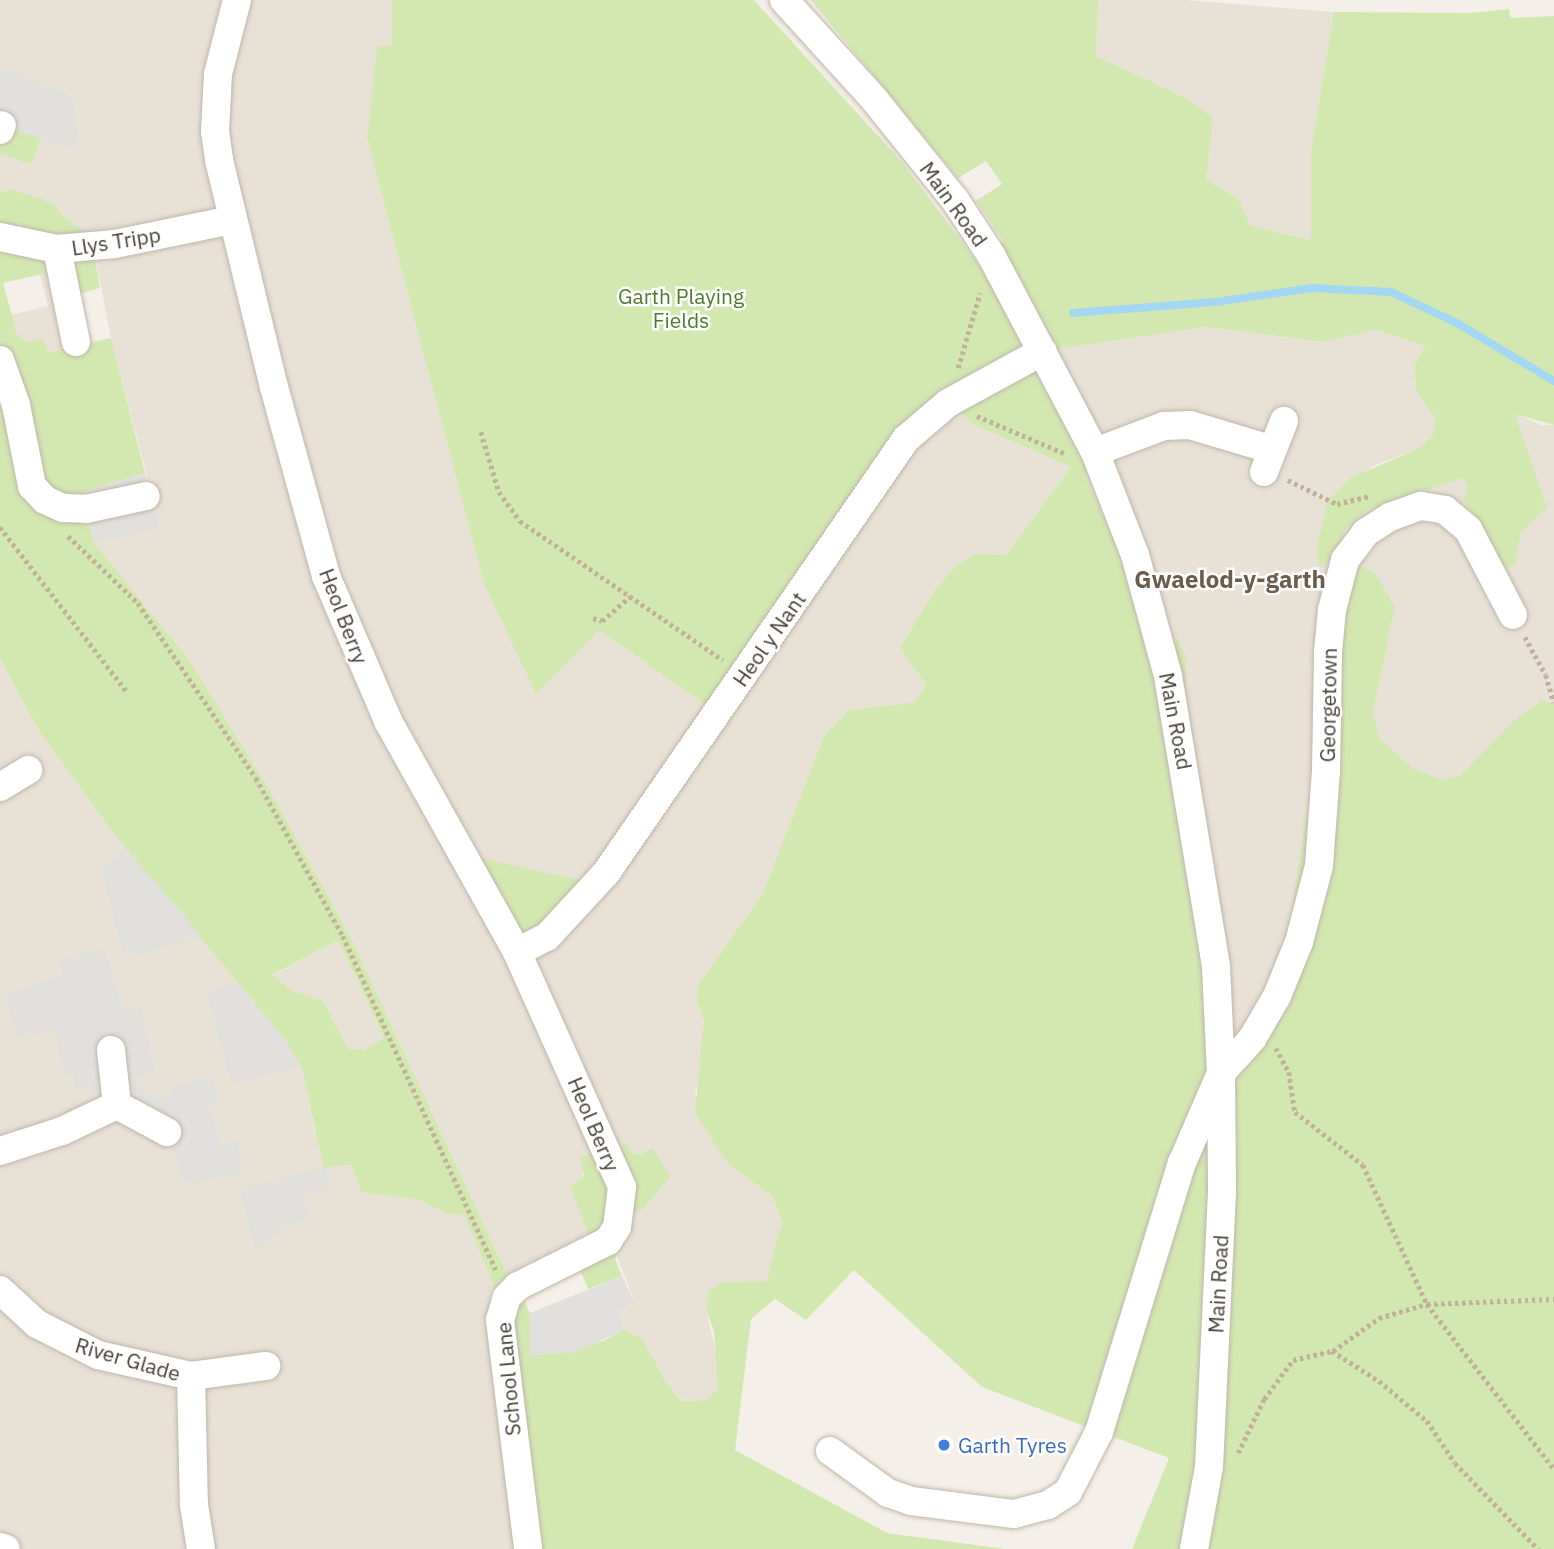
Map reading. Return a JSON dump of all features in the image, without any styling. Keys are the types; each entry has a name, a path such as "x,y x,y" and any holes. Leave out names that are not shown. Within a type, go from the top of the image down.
{"street":[{"name":"Heol Berry","path":"237,0 226,35 215,105 218,151 232,220 326,576 388,721 517,952 622,1187"},
{"name":"Main Road","path":"784,0 874,99 955,200 991,255 1095,452 1135,555 1168,676 1216,967 1220,1073 1222,1192 1209,1467 1194,1549"},
{"name":"Llys Tripp","path":"0,237 57,249 115,244 232,220"},
{"path":"57,249 76,342"},
{"name":"Heol y Nant","path":"517,952 547,937 574,913 744,674 906,439 948,403 1043,351"},
{"path":"0,359 8,407 32,486 62,508 86,509 146,496"},
{"path":"1095,452 1164,426 1190,425 1267,461 1284,421"},
{"name":"Georgetown","path":"1220,1073 1252,1039 1277,996 1299,942 1319,866 1326,771 1328,652 1332,610 1345,560 1364,533 1390,517 1420,506 1445,510 1468,529 1513,615"},
{"path":"0,787 28,770"},
{"path":"111,1050 117,1105"},
{"path":"830,1451 888,1493 912,1501 1014,1514 1048,1505 1068,1492 1099,1432 1166,1204 1220,1073"},
{"path":"117,1105 167,1132"},
{"path":"0,1151 62,1131 117,1105"},
{"name":"School Lane","path":"528,1549 500,1328 507,1297 519,1286 608,1241 617,1227 622,1187"},
{"name":"River Glade","path":"0,1290 37,1324 66,1341 133,1365 191,1376 266,1366"},
{"name":"River Glade","path":"191,1376 194,1505 201,1549"},
{"path":"0,1547 6,1549"}],"path":[{"path":"481,432 506,507 536,535 744,674"},
{"path":"1267,461 1337,504 1373,495"},
{"path":"62,508 67,535 138,603 256,778 343,936 507,1297"},
{"path":"0,527 128,693"},
{"path":"593,618 602,621 630,597"},
{"path":"1513,615 1546,675 1554,684"},
{"path":"1546,675 1554,703"},
{"path":"1252,1039 1280,1049 1289,1072 1295,1112 1363,1166 1427,1304 1554,1469"},
{"path":"1236,1458 1264,1399 1293,1360 1332,1351 1379,1318 1427,1304 1554,1299"},
{"path":"1332,1351 1379,1381 1427,1421 1455,1463 1538,1549"}],"shaded area":[{"path":"0,0 392,0 392,47 377,47 367,138 484,584 536,693 599,630 717,713 948,403 977,426 1071,467 1006,555 954,567 933,593 900,646 926,687 915,702 849,710 824,736 762,895 699,983 696,1001 704,1020 702,1066 695,1094 727,1163 773,1197 782,1222 766,1281 723,1282 706,1309 719,1366 718,1388 705,1400 683,1401 666,1382 642,1338 624,1330 619,1310 635,1303 617,1256 633,1229 627,1215 653,1149 640,1155 631,1152 627,1143 585,1169 578,1183 593,1242 508,1277 351,938 272,794 188,658 94,543 160,526 111,338 90,230 83,232 58,211 10,188 9,193 0,190 0,153 32,164 41,138 78,147 75,97 0,66"},
{"path":"1098,0 1185,0 1334,12 1311,149 1312,240 1250,225 1239,199 1206,179 1212,117 1186,98 1096,56"},
{"path":"0,66 75,97 78,147 65,147 0,124"},
{"path":"47,273 63,348 47,352 18,337 11,315 48,306 40,274"},
{"path":"1206,327 1323,342 1375,330 1426,346 1414,366 1416,390 1435,419 1433,435 1418,449 1371,467 1337,547 1348,526 1368,510 1463,478 1508,410 1541,425 1554,425 1554,704 1542,700 1461,775 1442,780 1412,767 1379,738 1373,712 1395,607 1326,771 1272,981 1232,1048 1156,628 1138,614 1083,473 1101,470 1043,351"},
{"path":"145,473 160,527 94,543 83,492"},
{"path":"0,658 37,728 111,830 285,1040 301,1066 315,1131 351,1164 362,1193 417,1199 448,1214 464,1215 494,1285 490,1296 495,1380 512,1549 0,1549"},
{"path":"126,849 200,936 124,958 101,869"},
{"path":"338,940 384,1038 363,1050 348,1048 323,1001 293,991 272,976"},
{"path":"105,949 123,1013 141,1008 156,1073 136,1078 138,1086 159,1100 173,1096 170,1086 212,1075 219,1102 209,1105 222,1148 230,1146 229,1140 236,1138 244,1172 183,1184 167,1132 95,1115 89,1101 94,1085 76,1088 73,1073 64,1075 54,1029 17,1038 4,995 62,976 59,961"},
{"path":"239,983 285,1040 301,1066 231,1084 207,990"},
{"path":"324,1168 330,1188 303,1194 310,1218 287,1225 255,1252 240,1190"},
{"path":"622,1276 635,1303 619,1310 624,1330 575,1352 530,1356 530,1313"}],"green space":[{"name":"Garth Playing Fields","path":"392,0 754,0 901,161 986,274 991,255 1003,241 976,201 1002,184 986,161 958,178 811,0 1098,0 1096,56 1186,98 1213,117 1206,179 1239,199 1250,225 1311,240 1311,149 1334,12 1470,13 1509,9 1511,18 1554,16 1554,425 1515,414 1547,508 1521,532 1515,565 1505,568 1463,500 1468,488 1463,478 1368,510 1348,526 1326,566 1318,564 1317,547 1328,501 1350,478 1418,449 1433,435 1435,419 1416,390 1414,366 1425,346 1376,330 1323,342 1206,327 1044,351 1102,470 1084,474 1121,556 1138,614 1178,640 1186,657 1185,760 1221,1071 1272,981 1293,903 1345,560 1374,572 1395,607 1373,712 1379,738 1412,767 1442,780 1461,775 1515,720 1542,700 1554,704 1554,1549 1132,1549 1169,1458 982,1387 854,1270 806,1320 775,1299 751,1319 735,1450 887,1533 1005,1549 512,1549 490,1320 494,1285 464,1215 448,1214 417,1199 362,1193 351,1164 324,1168 301,1066 285,1040 111,830 37,728 0,658 0,190 8,193 10,188 55,204 58,211 83,231 90,229 100,288 53,301 47,273 3,283 18,337 27,342 43,339 48,352 111,338 145,473 83,492 94,543 188,658 272,794 351,938 508,1277 592,1242 570,1187 584,1175 580,1157 627,1143 631,1152 640,1155 653,1148 670,1177 643,1209 627,1215 633,1229 615,1259 622,1276 588,1289 580,1270 522,1294 530,1314 530,1355 603,1341 624,1330 642,1338 666,1382 682,1401 705,1400 718,1388 714,1332 706,1309 709,1290 723,1282 766,1281 782,1222 773,1197 727,1163 695,1113 704,1020 696,1001 699,983 762,895 824,736 849,710 915,702 926,686 900,647 933,593 954,567 976,554 1006,555 1071,467 977,426 948,403 717,713 599,630 536,694 484,584 367,138 377,46 392,46","holes":["338,940 384,1038 363,1050 348,1048 323,1001 293,991 272,975"]},
{"path":"0,124 41,138 32,164 0,154"},
{"path":"463,854 597,884 517,952"}],"waterway":[{"path":"1073,313 1216,302 1312,288 1391,292 1457,323 1554,381"}],"place":[{"name":"Garth Tyres","path":"944,1445"}],"district":[{"name":"Gwaelod-y-garth","path":"1230,580"}]}
